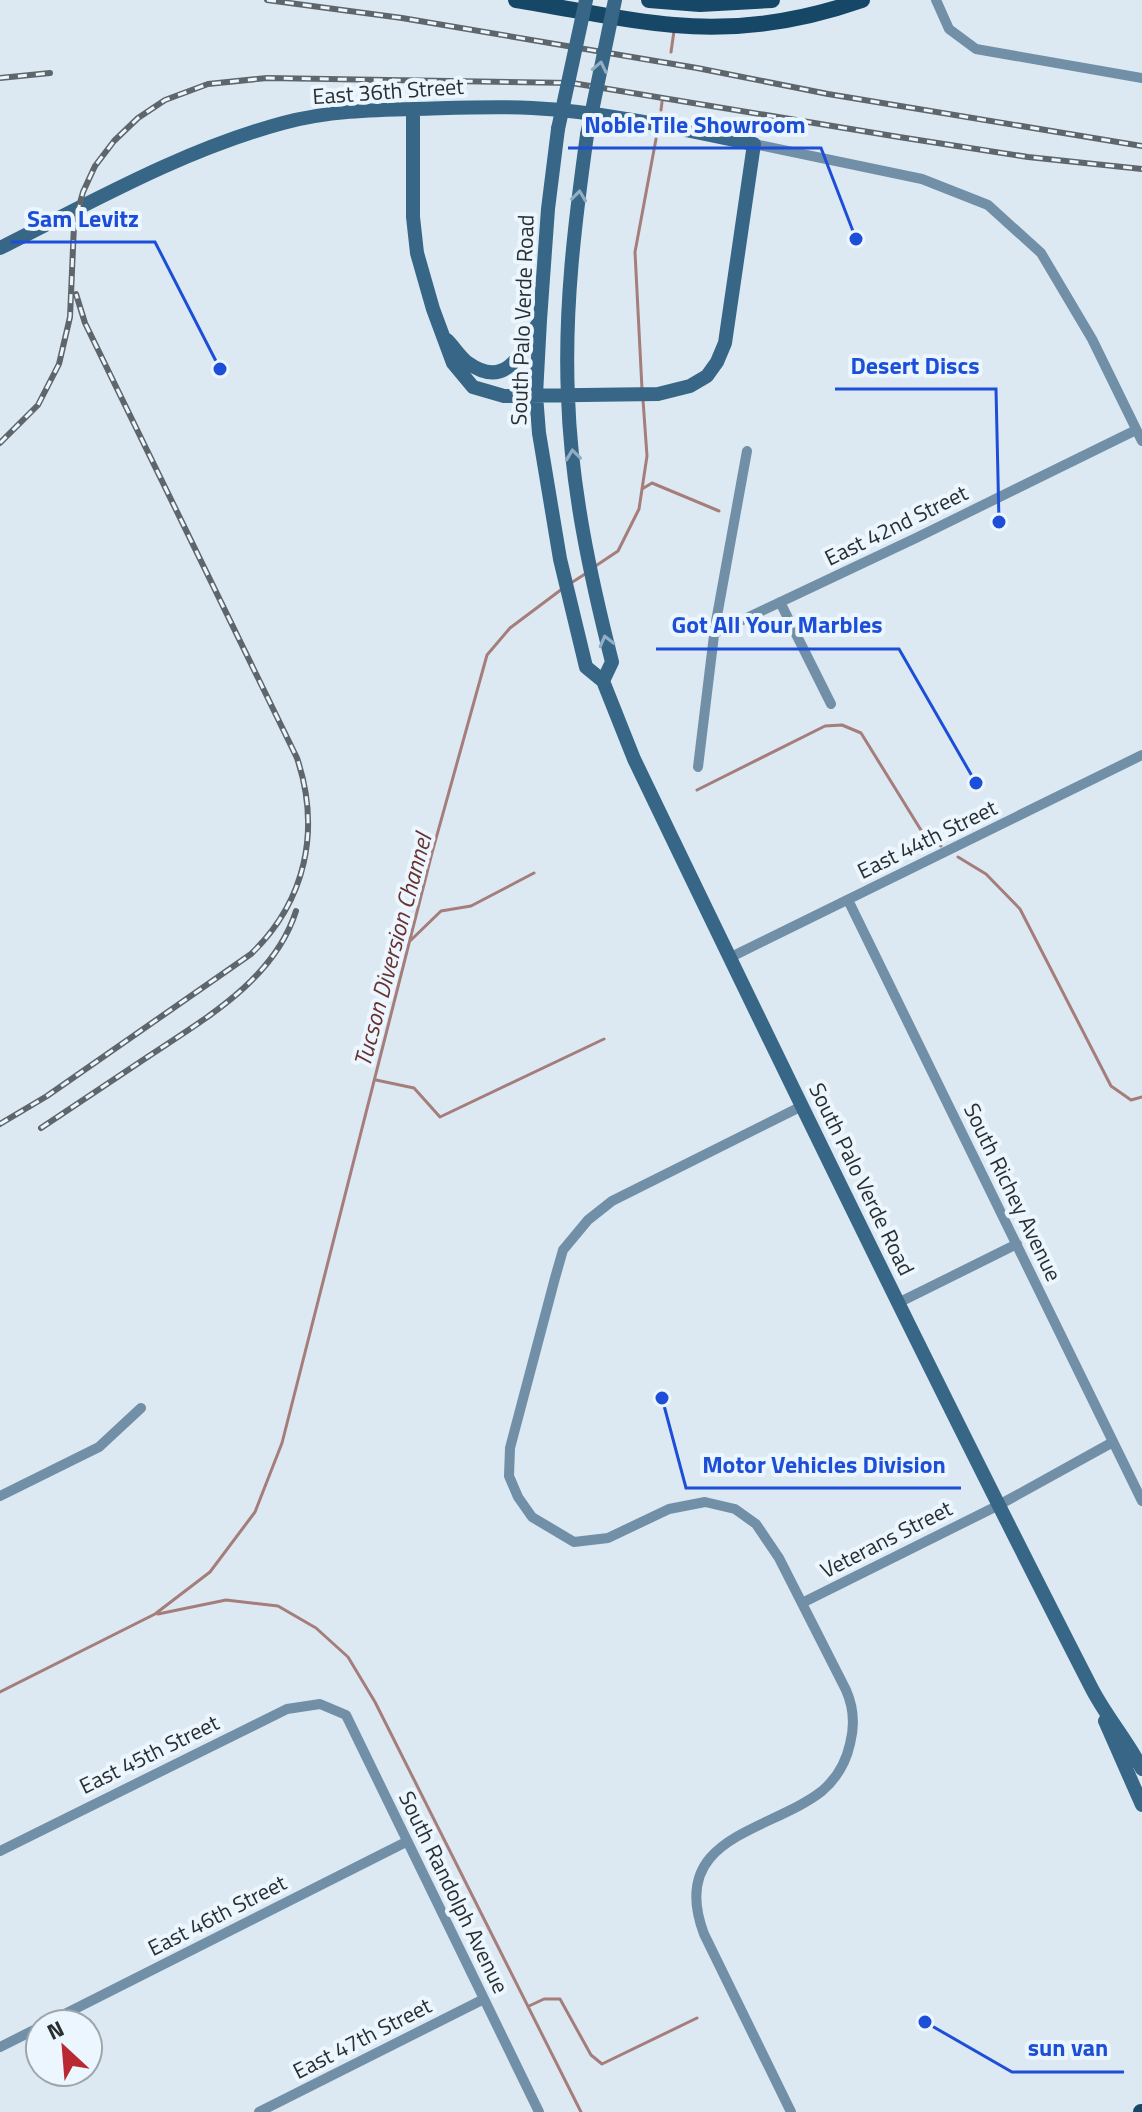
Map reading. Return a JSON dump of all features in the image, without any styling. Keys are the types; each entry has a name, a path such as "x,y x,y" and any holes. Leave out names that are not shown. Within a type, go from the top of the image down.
{"main road":[{"path":"516,0 652,23 698,26 794,18 862,0"},
{"name":"South Palo Verde Road","path":"586,0 558,129 548,209 536,395 539,433 560,559 586,667 603,681 634,759 729,958 1093,1691 1117,1753 1142,1805"},
{"name":"South Palo Verde Road","path":"603,681 612,662 582,533 568,395 567,347 574,233 587,135 615,0"},
{"path":"652,0 700,4 772,0"},
{"path":"721,26 791,15 843,0"},
{"name":"East 36th Street","path":"0,248 190,154 284,123 329,114 413,109 533,108 646,122 754,144"},
{"path":"413,109 414,235 423,279 453,363 473,387 504,396 658,394 690,386 707,376 725,343 754,144"},
{"path":"444,337 466,362 482,371 501,372 515,363 540,320"},
{"name":"South Palo Verde Road","path":"1093,1691 1142,1769"}],"street":[{"path":"936,0 949,29 976,49 1142,78"},
{"path":"754,144 922,179 988,205 1041,253 1092,339 1142,441"},
{"name":"East 42nd Street","path":"715,633 1136,430"},
{"path":"698,767 715,633 747,451"},
{"path":"780,602 831,704"},
{"name":"East 44th Street","path":"729,958 1142,755"},
{"name":"South Richey Avenue","path":"848,900 1142,1501"},
{"path":"791,2112 704,1934 697,1901 702,1875 719,1849 740,1832 824,1789 839,1771 849,1751 854,1728 850,1700 779,1558 756,1524 735,1509 705,1502 669,1509 608,1538 574,1542 532,1517 518,1497 509,1476 510,1448 563,1250 588,1220 638,1187 802,1106"},
{"path":"898,1303 1017,1244"},
{"path":"0,1496 99,1447 141,1408"},
{"name":"Veterans Street","path":"802,1603 999,1505 1113,1442"},
{"name":"South Randolph Avenue","path":"320,1704 346,1715 539,2112"},
{"name":"East 45th Street","path":"0,1851 287,1709 320,1704"},
{"name":"East 46th Street","path":"76,2008 406,1842"},
{"name":"East 47th Street","path":"259,2112 484,1999"},
{"name":"East 46th Street","path":"0,2047 24,2034"}],"waterway":[{"name":"Tucson Diversion Channel","path":"671,52 674,31"},
{"path":"661,110 662,102"},
{"name":"Tucson Diversion Channel","path":"642,389 635,252 656,139"},
{"name":"Tucson Diversion Channel","path":"594,567 618,551 639,509 647,456 643,400"},
{"path":"642,489 652,483 719,511"},
{"name":"Tucson Diversion Channel","path":"571,583 585,574"},
{"name":"Tucson Diversion Channel","path":"0,1692 155,1614 210,1572 255,1512 282,1443 432,853 487,655 510,628 562,589"},
{"path":"697,790 825,726 842,725 861,733 924,835 941,846"},
{"path":"958,857 986,874 1020,909 1111,1086 1131,1100 1142,1097"},
{"path":"410,941 441,911 471,906 534,873"},
{"path":"376,1080 414,1088 440,1117 604,1039"},
{"path":"158,1614 226,1600 278,1606 316,1628 348,1657 375,1702 581,2112"},
{"path":"529,2006 544,1999 560,1999 591,2055 602,2064 697,2018"}],"railway":[{"path":"267,0 402,18 1142,146"},
{"path":"0,78 50,73"},
{"path":"0,443 38,405 59,364 70,317 74,225 83,192 95,166 114,141 138,118 165,100 208,84 267,78 572,83 1028,157 1142,169"},
{"path":"0,1124 47,1096 251,954 285,911 304,863 307,838 308,812 297,758 85,323 76,294"},
{"path":"41,1128 236,995 272,957 296,911"}],"place":[{"name":"Noble Tile Showroom","path":"856,239"},
{"name":"Sam Levitz","path":"220,369"},
{"name":"Desert Discs","path":"999,522"},
{"name":"Got All Your Marbles","path":"976,783"},
{"name":"Motor Vehicles Division","path":"662,1398"},
{"name":"sun van","path":"925,2022"}]}
